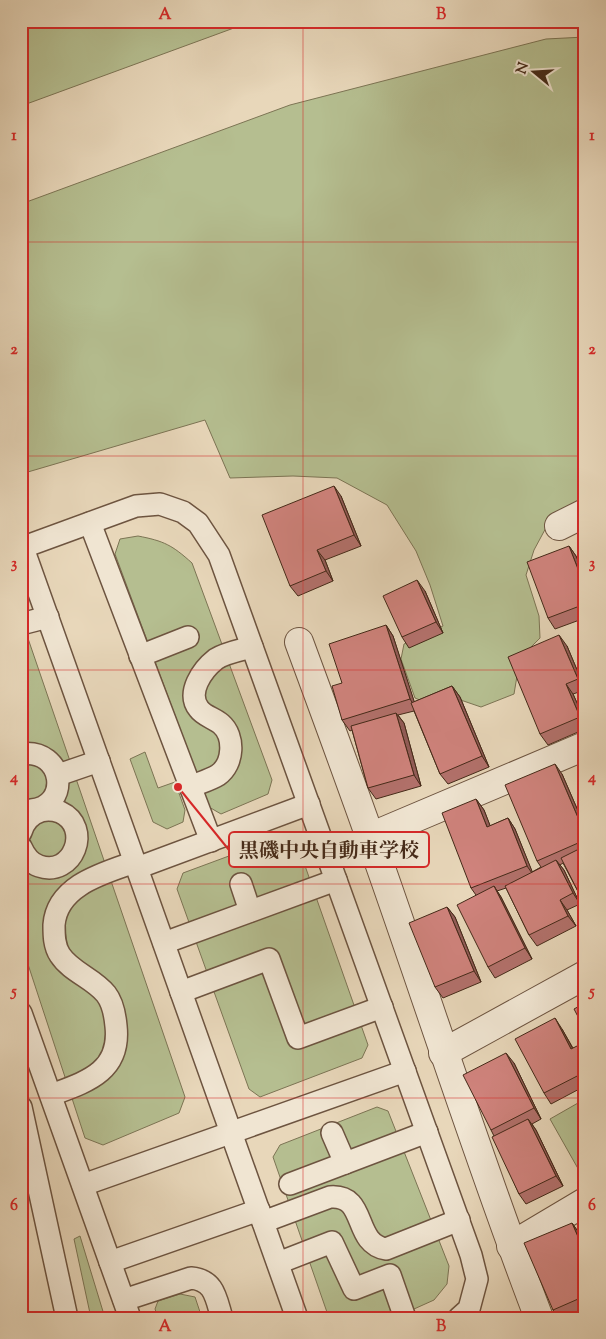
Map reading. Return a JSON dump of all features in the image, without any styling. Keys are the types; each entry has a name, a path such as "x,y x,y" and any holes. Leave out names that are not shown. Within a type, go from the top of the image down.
{"street":[{"path":"560,526 585,513"},
{"path":"299,642 370,838 511,1246 539,1318"},
{"path":"370,838 585,746"},
{"path":"443,1053 585,975"},
{"path":"511,1246 585,1202"}],"lane":[{"path":"292,1316 278,1263 232,1132 22,548 136,506 160,504 183,512 198,523 219,554 471,1255 477,1280 469,1309 459,1318"},
{"path":"90,523 210,841"},
{"path":"21,624 48,617"},
{"path":"140,656 188,637"},
{"path":"190,787 220,774 227,765 232,749 229,736 222,724 198,708 194,696 196,683 216,659 252,647"},
{"path":"21,754 31,752 40,754 48,759 58,774 56,793 51,801 28,819 21,832"},
{"path":"58,774 99,761"},
{"path":"50,1094 87,1082 101,1072 111,1058 118,1038 115,1013 106,994 73,970 60,954 53,937 55,917 64,899 79,885 98,876 210,841 309,804"},
{"path":"21,808 34,810 44,808 56,810 64,814 72,821 77,830 78,839 72,856 66,863 48,868 31,862 21,847"},
{"path":"164,943 336,880"},
{"path":"241,884 250,911"},
{"path":"181,992 269,959 298,1038 382,1007"},
{"path":"21,1013 127,1309 191,1278 202,1279 216,1296 222,1318"},
{"path":"83,1185 406,1071"},
{"path":"21,1107 67,1318"},
{"path":"290,1184 428,1132"},
{"path":"332,1133 345,1163"},
{"path":"110,1262 330,1197 339,1196 354,1206 367,1238 376,1247 386,1249 459,1220"},
{"path":"278,1263 332,1242 354,1289 390,1276 405,1318"}],"green space":[{"path":"21,21 253,21 21,106"},
{"path":"585,37 585,504 548,524 534,550 526,575 539,616 540,638 520,658 514,694 481,707 449,696 427,703 415,698 401,659 404,644 443,626 430,585 416,551 387,505 337,478 293,476 230,478 205,420 21,474 21,204 290,105 546,39"},
{"path":"138,536 167,545 192,563 272,780 268,794 221,814 209,807 115,554 120,539"},
{"path":"21,618 185,1097 179,1113 103,1145 85,1138 21,943"},
{"path":"145,752 158,788 175,782 185,810 183,822 167,829 153,822 130,759"},
{"path":"283,836 297,843 368,1045 362,1058 260,1097 249,1089 177,889 183,873"},
{"path":"585,1099 585,1181 550,1119"},
{"path":"377,1107 388,1111 449,1266 447,1284 434,1300 394,1318 329,1318 273,1157 280,1145"},
{"path":"80,1236 105,1318 91,1318 74,1239"},
{"path":"180,1294 195,1297 202,1318 158,1318 155,1309 158,1301"}],"building":[{"path":"334,486 354,535 317,550 326,571 290,586 262,515"},
{"path":"569,546 585,587 585,604 548,618 527,562"},
{"path":"417,580 436,622 402,637 383,596"},
{"path":"386,625 410,699 342,720 332,686 342,683 329,644"},
{"path":"585,629 585,643 580,631"},
{"path":"559,635 578,679 566,684 580,717 540,734 508,657"},
{"path":"452,686 482,756 440,774 411,703"},
{"path":"396,713 414,775 368,788 351,726"},
{"path":"555,764 585,834 585,840 537,861 505,785"},
{"path":"585,794 585,813 578,797"},
{"path":"476,799 487,827 508,818 527,866 471,888 442,813"},
{"path":"585,846 585,905 561,858"},
{"path":"556,860 573,893 560,900 568,916 529,935 505,886"},
{"path":"494,886 525,948 488,967 457,905"},
{"path":"447,907 474,971 435,987 409,923"},
{"path":"585,1003 585,1030 574,1009"},
{"path":"555,1018 571,1049 583,1043 585,1045 585,1072 544,1093 515,1039"},
{"path":"506,1053 534,1108 491,1130 463,1075"},
{"path":"528,1119 556,1176 519,1194 492,1137"},
{"path":"572,1223 585,1253 585,1271 580,1273 585,1284 585,1296 553,1310 524,1243"}],"place":[{"name":"黒磯中央自動車学校","path":"178,787"}]}
